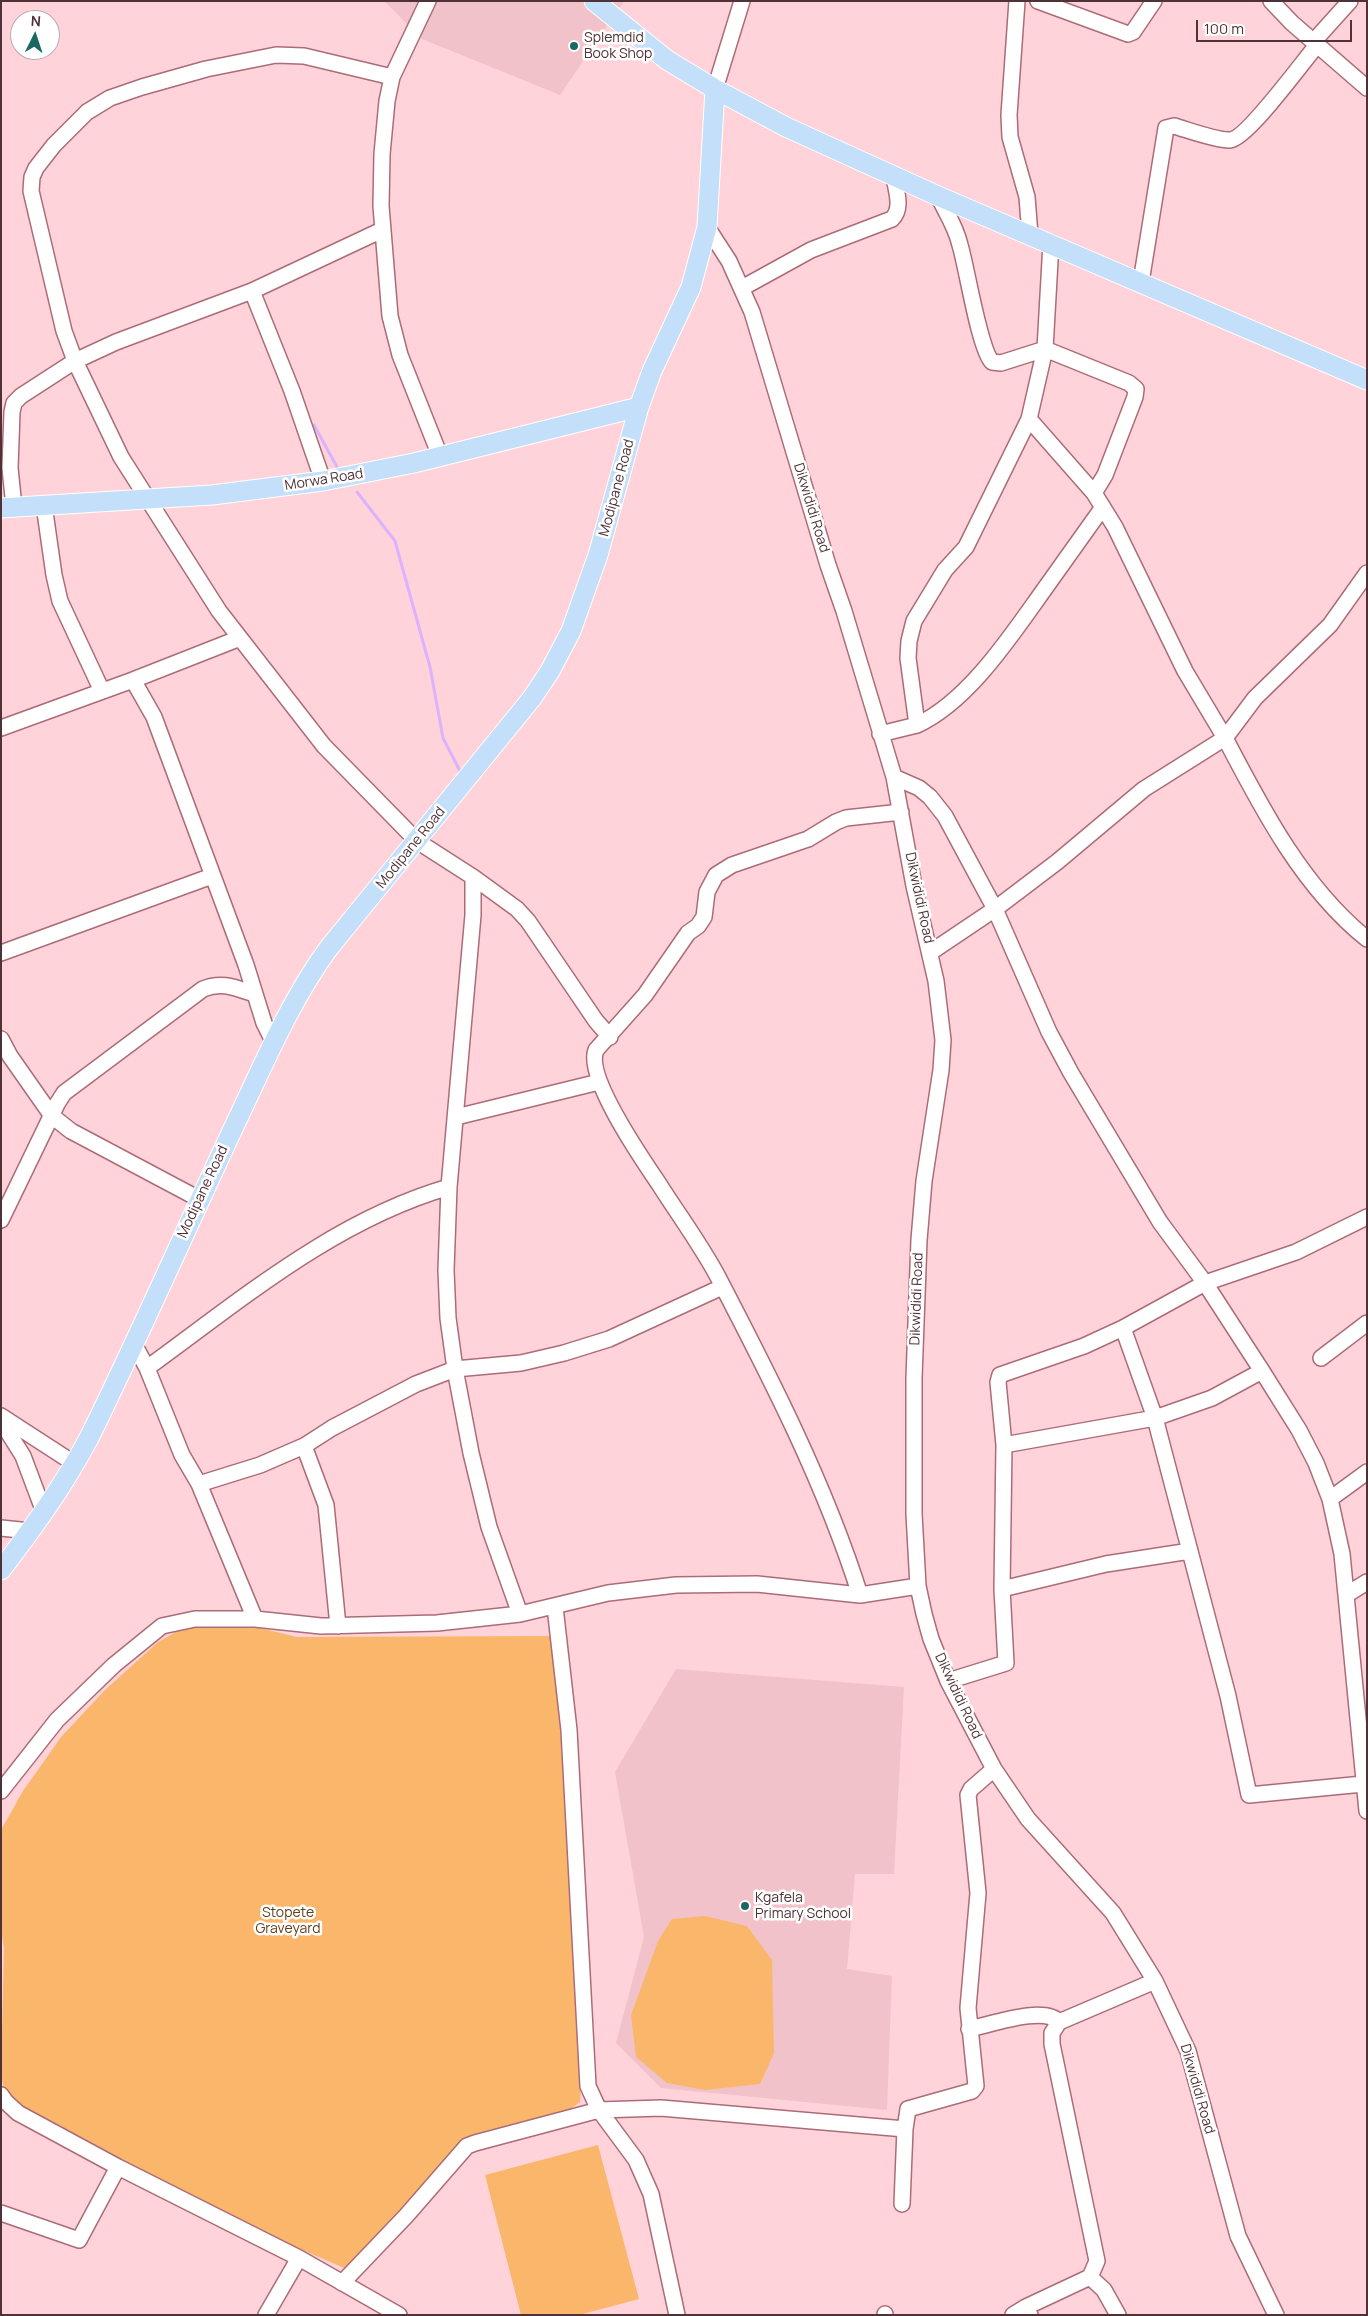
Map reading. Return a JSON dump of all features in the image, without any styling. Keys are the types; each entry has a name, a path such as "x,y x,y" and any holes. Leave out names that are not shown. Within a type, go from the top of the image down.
{"main road":[{"path":"594,1 667,60 715,90 786,127 894,177 1367,380"},
{"name":"Modipane Road","path":"1,1570 30,1532 76,1464 274,1043 320,960 532,698 550,671 571,630 598,555 639,407 652,371 691,287 707,227 715,90"},
{"name":"Morwa Road","path":"7,508 44,504 212,495 323,481 440,456 639,407"}],"street":[{"path":"428,1 392,77 387,101 382,154 382,230 390,316 400,355 440,456"},
{"path":"715,90 742,1"},
{"path":"1017,1 1009,115 1010,137 1027,197 1030,235"},
{"path":"1038,1 1128,34 1132,32 1154,1"},
{"path":"1271,1 1292,24 1367,88"},
{"path":"1141,282 1166,128 1174,126 1227,140 1236,139 1247,131 1264,111 1350,1"},
{"path":"392,77 304,56 276,56 206,69 110,98 87,112 54,145 36,168 32,177 34,206 64,330 76,361 122,457 219,611 324,746 417,841 473,877 517,909 528,921 596,1021 610,1037"},
{"path":"742,288 818,247 892,219 897,214 899,208 894,177"},
{"path":"938,196 958,235 988,358 992,362 1001,363 1044,348 1129,383 1136,389 1135,397 1105,475 1094,493"},
{"name":"Dikwididi Road","path":"707,227 742,288 759,334 894,777 914,886 931,952 938,989 943,1040 941,1070 924,1181 919,1240 914,1378 914,1514 918,1586 931,1639 948,1681 994,1769 1028,1819 1114,1913 1155,1981 1188,2051 1238,2236 1276,2315"},
{"path":"7,508 12,412 14,403 21,396 76,361 116,342 252,291 382,230"},
{"path":"917,725 908,658 909,641 914,621 945,570 966,547 1029,419 1044,348 1051,243"},
{"path":"252,291 292,392 323,481"},
{"path":"1029,419 1094,493 1103,507 1115,527 1185,671 1225,738 1246,778 1299,864 1322,896 1367,939"},
{"path":"44,504 54,575 60,601 102,691"},
{"path":"880,734 917,725 936,717 952,704 1006,644 1103,507"},
{"path":"931,952 1057,862 1144,789 1201,755 1225,738 1255,698 1330,625 1367,573"},
{"path":"1,728 133,680 240,638"},
{"path":"133,680 154,717 246,965 268,1034 274,1043"},
{"path":"894,777 920,788 945,816 995,908 1049,1032 1071,1073 1160,1222 1205,1283 1299,1430 1316,1463 1330,1499 1342,1554 1346,1595 1361,1678 1363,1784 1367,1810"},
{"path":"860,1595 848,1555 780,1400 718,1277 633,1143 599,1082 593,1057 596,1050 610,1037 646,995 688,933 698,926 704,917 707,892 716,875 732,865 808,839 841,820 901,812"},
{"path":"1,953 212,876"},
{"path":"473,877 473,915 467,960 449,1187 446,1270 448,1318 455,1369 471,1453 489,1527 520,1614"},
{"path":"1,1220 64,1093 203,989 213,985 224,984 254,994"},
{"path":"1,1039 10,1056 52,1116 71,1131 199,1200"},
{"path":"456,1117 599,1082"},
{"path":"147,1368 233,1304 355,1224 397,1205 449,1187"},
{"path":"948,1681 1006,1663 1002,1589 1004,1445 998,1382 1000,1375 1084,1346 1123,1328 1205,1283 1296,1252 1367,1217"},
{"path":"200,1484 260,1465 304,1446 378,1403 416,1384 455,1369 521,1363 564,1353 609,1339 722,1287"},
{"path":"1321,1358 1367,1323"},
{"path":"1123,1328 1155,1418 1228,1696 1249,1795 1363,1784"},
{"path":"134,1344 147,1368 182,1455 200,1484 255,1619"},
{"path":"1004,1445 1155,1418 1212,1398 1262,1372"},
{"path":"1,1416 76,1464"},
{"path":"1,1420 23,1456 44,1512"},
{"path":"304,1446 326,1505 338,1626"},
{"path":"1330,1499 1367,1472"},
{"path":"1,1528 30,1532"},
{"path":"1002,1589 1106,1564 1190,1551"},
{"path":"1346,1595 1367,1582"},
{"path":"1,1791 57,1720 114,1665 162,1626 195,1618 255,1619 338,1626 437,1623 520,1614 608,1593 695,1584 757,1584 860,1595 918,1586"},
{"path":"555,1607 570,1749 586,2076 588,2086 599,2110 636,2160 651,2194 677,2315"},
{"path":"902,2204 905,2129 908,2109 975,2090 968,2008 978,1893 969,1791 994,1769"},
{"path":"1023,2312 1090,2277 1097,2255 1052,2038 1059,2022 1155,1981"},
{"path":"969,2029 1030,2015 1050,2016 1059,2022"},
{"path":"1,2094 6,2102 18,2113 118,2167 299,2258 399,2315"},
{"path":"342,2283 471,2144 599,2110 661,2108 905,2129"},
{"path":"1,2214 79,2240 118,2167"},
{"path":"266,2315 299,2258"},
{"path":"1090,2277 1104,2290 1118,2315"}],"shaded area":[{"path":"384,1 624,1 560,95 422,39"},
{"name":"Kgafela Primary School","path":"676,1669 904,1687 894,1874 855,1874 847,1969 892,1976 887,2110 661,2088 616,2043 644,1937 615,1772"}],"green space":[{"name":"Stopete Graveyard","path":"198,1625 256,1627 297,1637 554,1636 576,1961 582,2070 580,2102 561,2116 463,2144 349,2270 237,2222 12,2102 4,2090 1,2074 4,1948 1,1929 1,1830 23,1791 61,1737 105,1690 158,1642 176,1632"},
{"path":"705,1916 747,1926 772,1960 774,2053 760,2084 705,2090 667,2083 636,2057 631,2015 658,1941 672,1919"},
{"path":"598,2145 639,2299 579,2315 521,2315 485,2175"}],"waterway":[{"path":"314,425 337,467"},
{"path":"357,492 395,541 430,667 443,738 462,775"}],"place":[{"name":"Splemdid Book Shop","path":"574,46"},
{"name":"Kgafela Primary School","path":"745,1906"}]}
